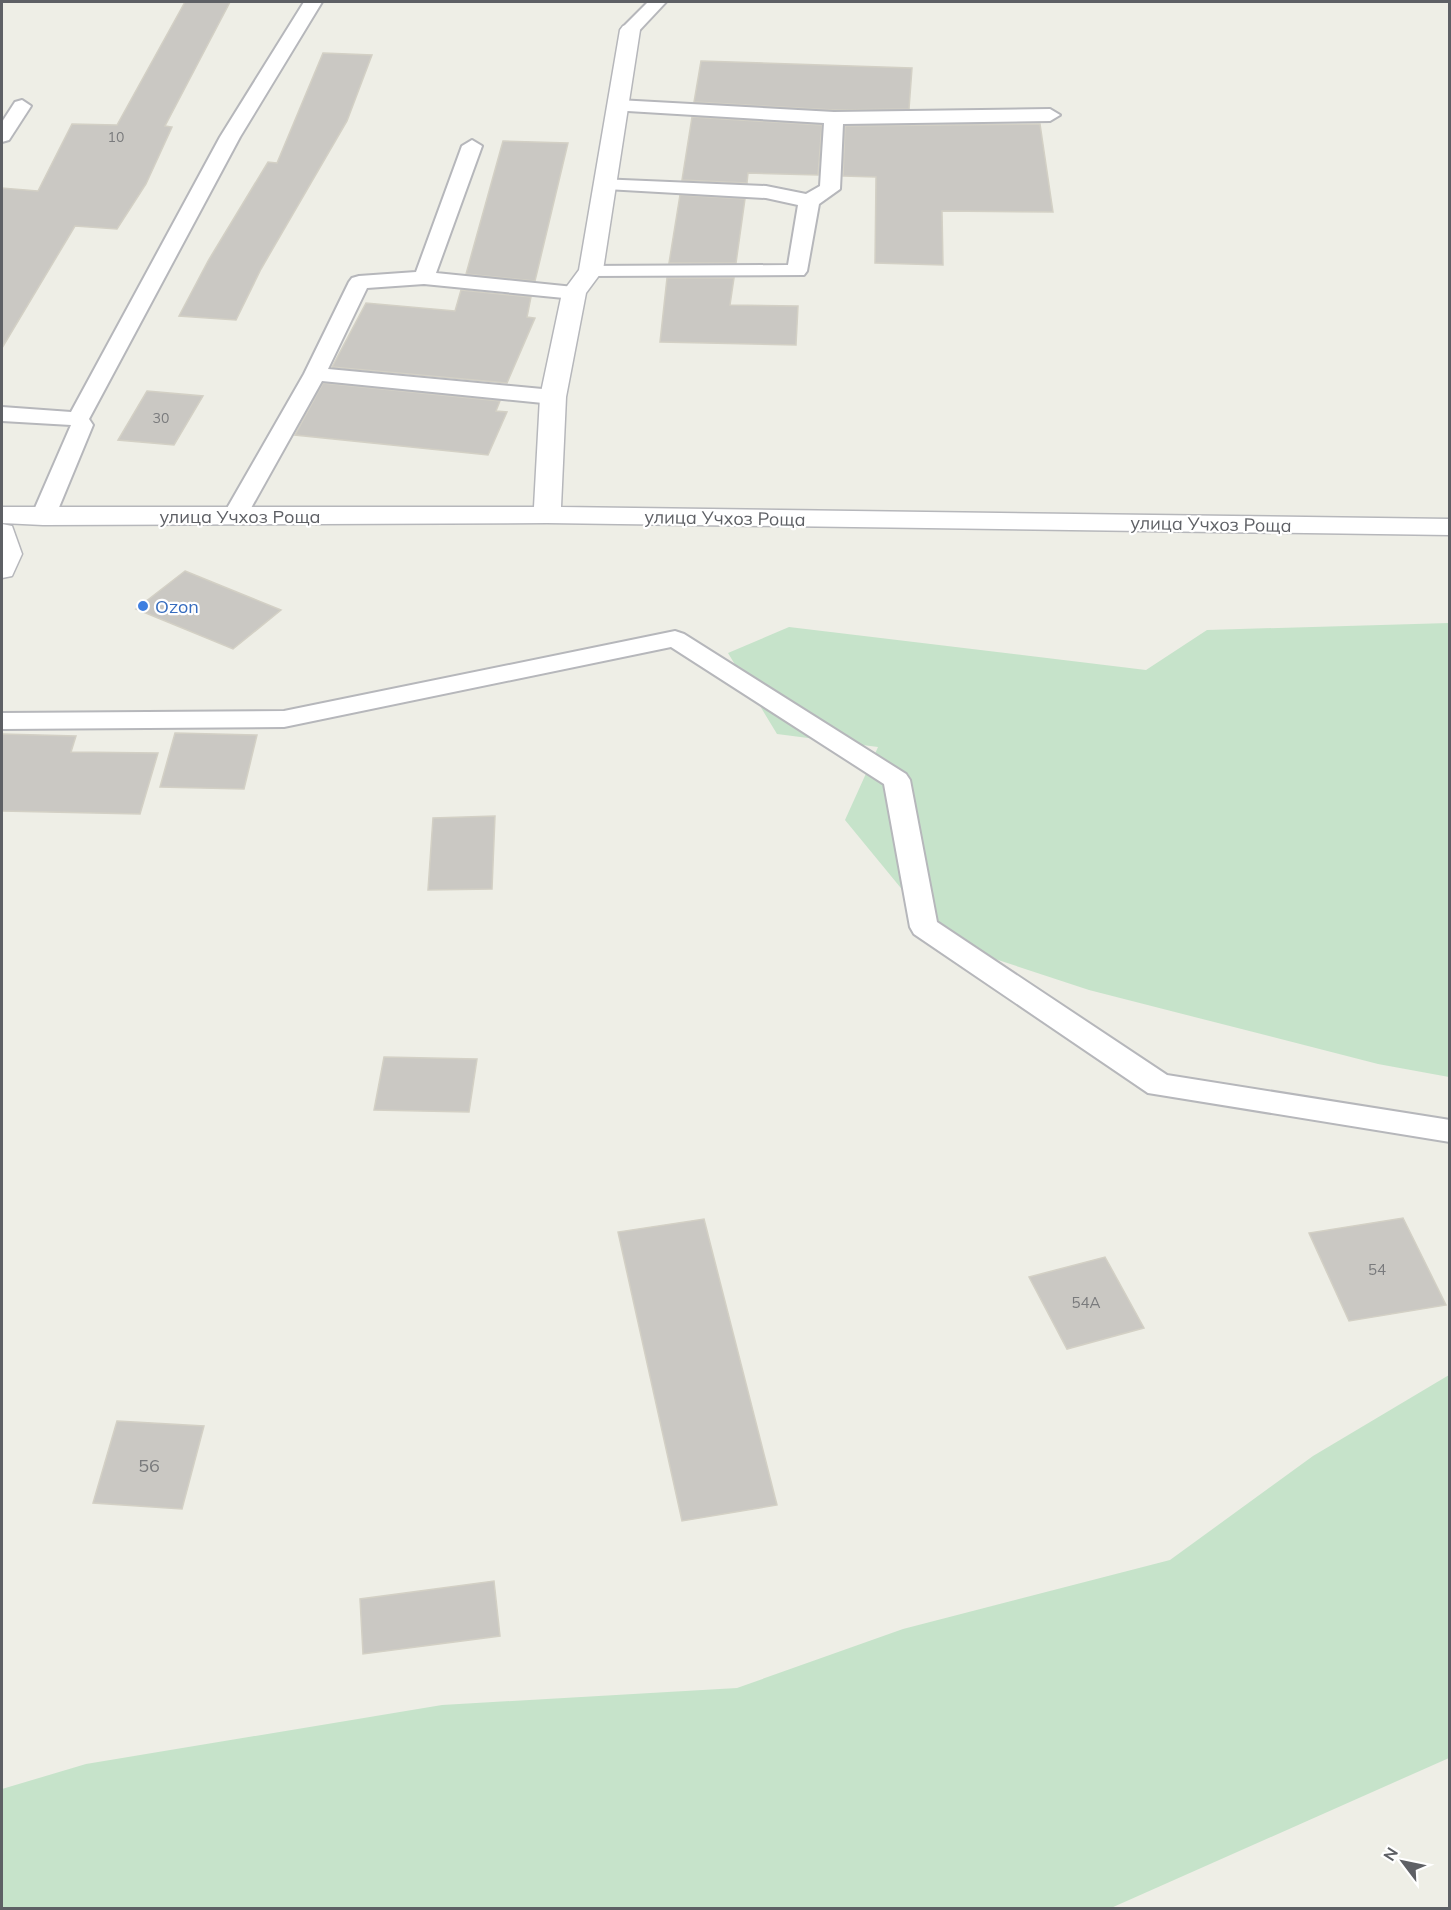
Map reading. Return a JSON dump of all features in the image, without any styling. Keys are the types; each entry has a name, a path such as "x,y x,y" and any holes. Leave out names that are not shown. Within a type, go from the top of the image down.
{"street":[{"path":"547,515 553,397 574,293 591,270 630,30"},
{"name":"улица Учхоз Роща","path":"2,515 234,517 547,515 1449,527"},
{"path":"2,532 8,554 2,570"}],"lane":[{"path":"78,419 230,137 313,2"},
{"path":"630,30 657,2"},
{"path":"2,136 22,106"},
{"path":"618,106 834,118 1050,114"},
{"path":"606,183 766,192 809,201 830,189 834,118"},
{"path":"424,278 472,146"},
{"path":"591,270 797,271 809,201"},
{"path":"234,517 315,374 359,282 424,278 574,293"},
{"path":"315,374 553,397"},
{"path":"2,414 78,419"},
{"path":"43,517 82,425 78,419"},
{"path":"2,721 284,719 675,639 897,780 924,927 1159,1085 1449,1131"}],"green space":[{"path":"1449,623 1449,1077 1378,1064 1089,990 992,958 914,904 845,820 878,747 777,734 728,653 789,627 1146,670 1207,630"},
{"path":"1449,1375 1449,1758 1111,1908 2,1908 2,1789 86,1764 442,1705 737,1688 903,1629 1170,1560 1313,1456"}],"building":[{"path":"185,2 230,2 165,126 172,127 146,184 117,229 75,226 2,348 2,188 38,191 72,124 117,125"},
{"path":"323,53 372,55 347,121 261,269 236,320 179,316 208,261 268,162 277,163"},
{"path":"701,61 912,68 909,109 834,110 694,102"},
{"path":"692,117 822,125 818,175 748,173 747,183 682,180"},
{"path":"1040,124 1053,212 942,211 943,265 875,263 876,177 843,176 845,126"},
{"path":"503,141 568,143 535,281 466,274"},
{"path":"680,195 745,199 736,263 669,263"},
{"path":"667,278 734,278 730,305 798,306 796,345 660,342"},
{"path":"461,290 531,297 527,317 535,318 507,383 332,367 366,303 455,311"},
{"path":"323,383 500,401 496,411 507,412 488,455 295,435"},
{"path":"147,391 203,396 174,445 118,440"},
{"path":"185,571 281,610 233,649 136,609"},
{"path":"175,733 257,735 244,789 160,787"},
{"path":"2,734 76,736 71,752 158,753 140,814 2,811"},
{"path":"495,816 492,889 428,890 433,818"},
{"path":"384,1057 477,1059 469,1112 374,1110"},
{"path":"1403,1218 1446,1305 1349,1321 1309,1233"},
{"path":"704,1219 777,1505 682,1521 618,1232"},
{"path":"1105,1257 1144,1328 1067,1349 1029,1277"},
{"path":"117,1421 204,1426 182,1509 93,1503"},
{"path":"494,1581 500,1636 363,1654 360,1599"}],"place":[{"name":"Ozon","path":"143,606"}]}
